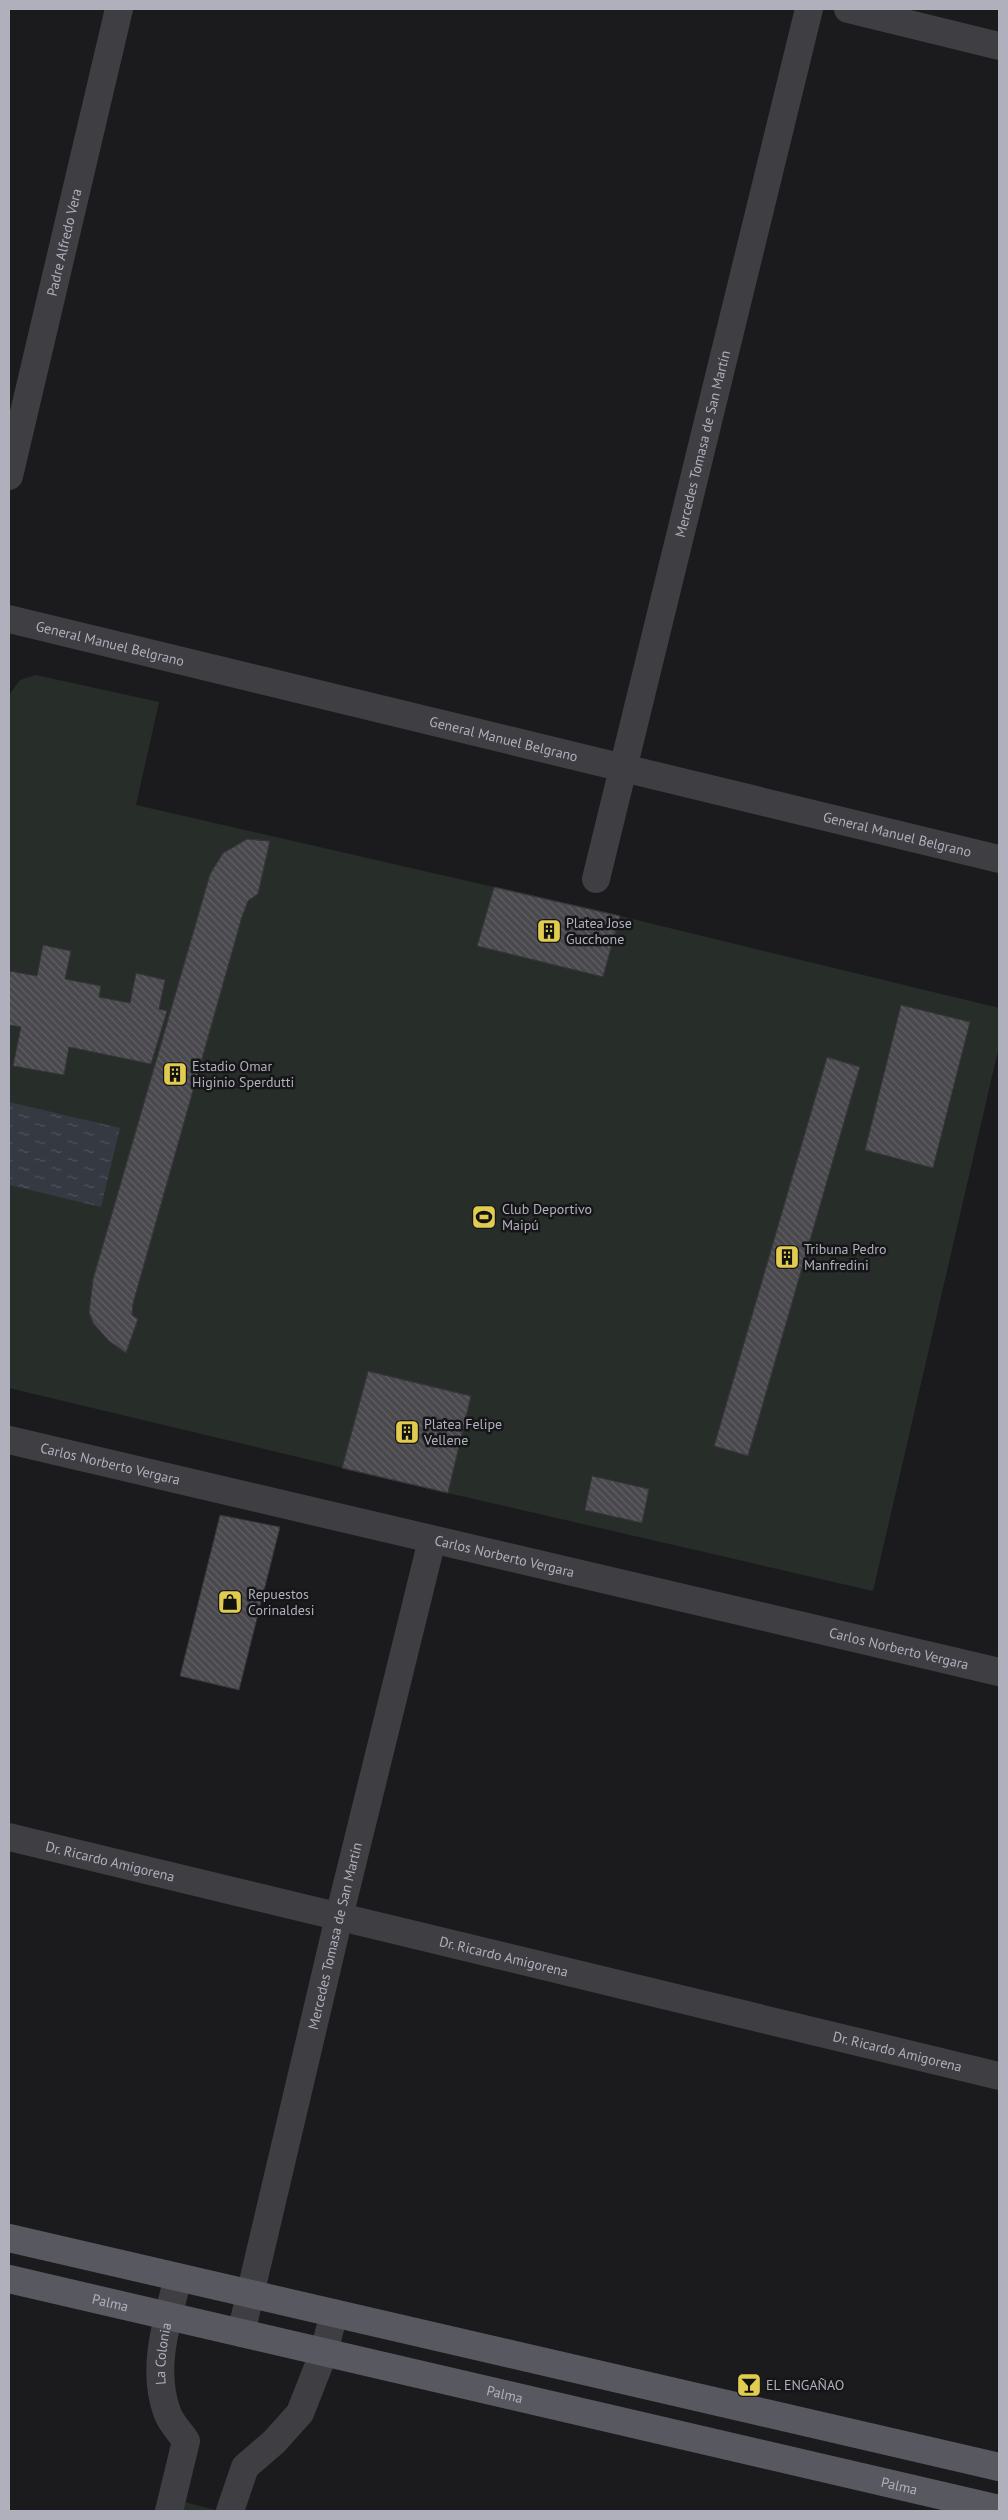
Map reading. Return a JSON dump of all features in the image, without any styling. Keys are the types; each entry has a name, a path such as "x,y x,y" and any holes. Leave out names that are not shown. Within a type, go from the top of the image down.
{"main road":[{"path":"9,2238 999,2467"},
{"name":"Palma","path":"9,2279 999,2509"}],"street":[{"name":"Padre Alfredo Vera","path":"9,476 120,9"},
{"name":"Mercedes Tomasa de San Martín","path":"596,879 808,9"},
{"path":"848,9 999,46"},
{"name":"General Manuel Belgrano","path":"9,619 624,770 999,859"},
{"name":"Carlos Norberto Vergara","path":"9,1440 999,1672"},
{"name":"Mercedes Tomasa de San Martín","path":"241,2334 252,2294 339,1917 432,1540"},
{"name":"Dr. Ricardo Amigorena","path":"9,1837 999,2076"},
{"name":"La Colonia","path":"169,2511 186,2441 167,2413 158,2375 168,2316 178,2278"},
{"path":"230,2511 245,2467 274,2442 300,2413 324,2352 334,2313"}],"shaded area":[{"name":"Club Deportivo Maipú","path":"36,675 159,702 136,805 620,916 999,1008 999,1046 873,1591 448,1493 9,1388 9,695 20,680"},
{"path":"173,2499 219,2511 169,2511"}],"water":[{"path":"9,1102 120,1128 101,1207 9,1185"}],"building":[{"name":"Estadio Omar Higinio Sperdutti","path":"247,839 270,841 258,894 248,901 242,917 133,1304 132,1315 138,1319 126,1353 109,1341 93,1323 89,1312 93,1279 210,874 223,853"},
{"name":"Estadio Omar Higinio Sperdutti","path":"247,839 270,841 258,894 248,901 242,917 133,1304 132,1315 138,1319 126,1353 109,1341 93,1323 89,1312 93,1279 210,874 223,853"},
{"name":"Platea Jose Gucchone","path":"494,887 620,916 603,977 477,946"},
{"name":"Platea Jose Gucchone","path":"494,887 620,916 603,977 477,946"},
{"path":"43,945 71,951 65,979 101,986 99,997 130,1003 136,973 165,980 159,1009 167,1011 151,1064 69,1047 64,1075 13,1066 21,1027 9,1025 9,971 37,976"},
{"path":"901,1005 970,1022 933,1168 865,1150"},
{"name":"Tribuna Pedro Manfredini","path":"827,1057 860,1067 748,1456 714,1446"},
{"name":"Tribuna Pedro Manfredini","path":"827,1057 860,1067 748,1456 714,1446"},
{"name":"Platea Felipe Vellene","path":"368,1371 471,1396 448,1493 342,1468"},
{"name":"Platea Felipe Vellene","path":"368,1371 471,1396 448,1493 342,1468"},
{"path":"592,1476 649,1489 642,1523 585,1510"},
{"name":"Repuestos Corinaldesi","path":"220,1515 280,1527 239,1690 180,1676"}],"place":[{"name":"Platea Jose Gucchone","path":"549,931"},
{"name":"Estadio Omar Higinio Sperdutti","path":"175,1074"},
{"name":"Club Deportivo Maipú","path":"484,1217"},
{"name":"Tribuna Pedro Manfredini","path":"787,1257"},
{"name":"Platea Felipe Vellene","path":"407,1432"},
{"name":"Repuestos Corinaldesi","path":"230,1602"},
{"name":"EL ENGAÑAO","path":"749,2385"}]}
